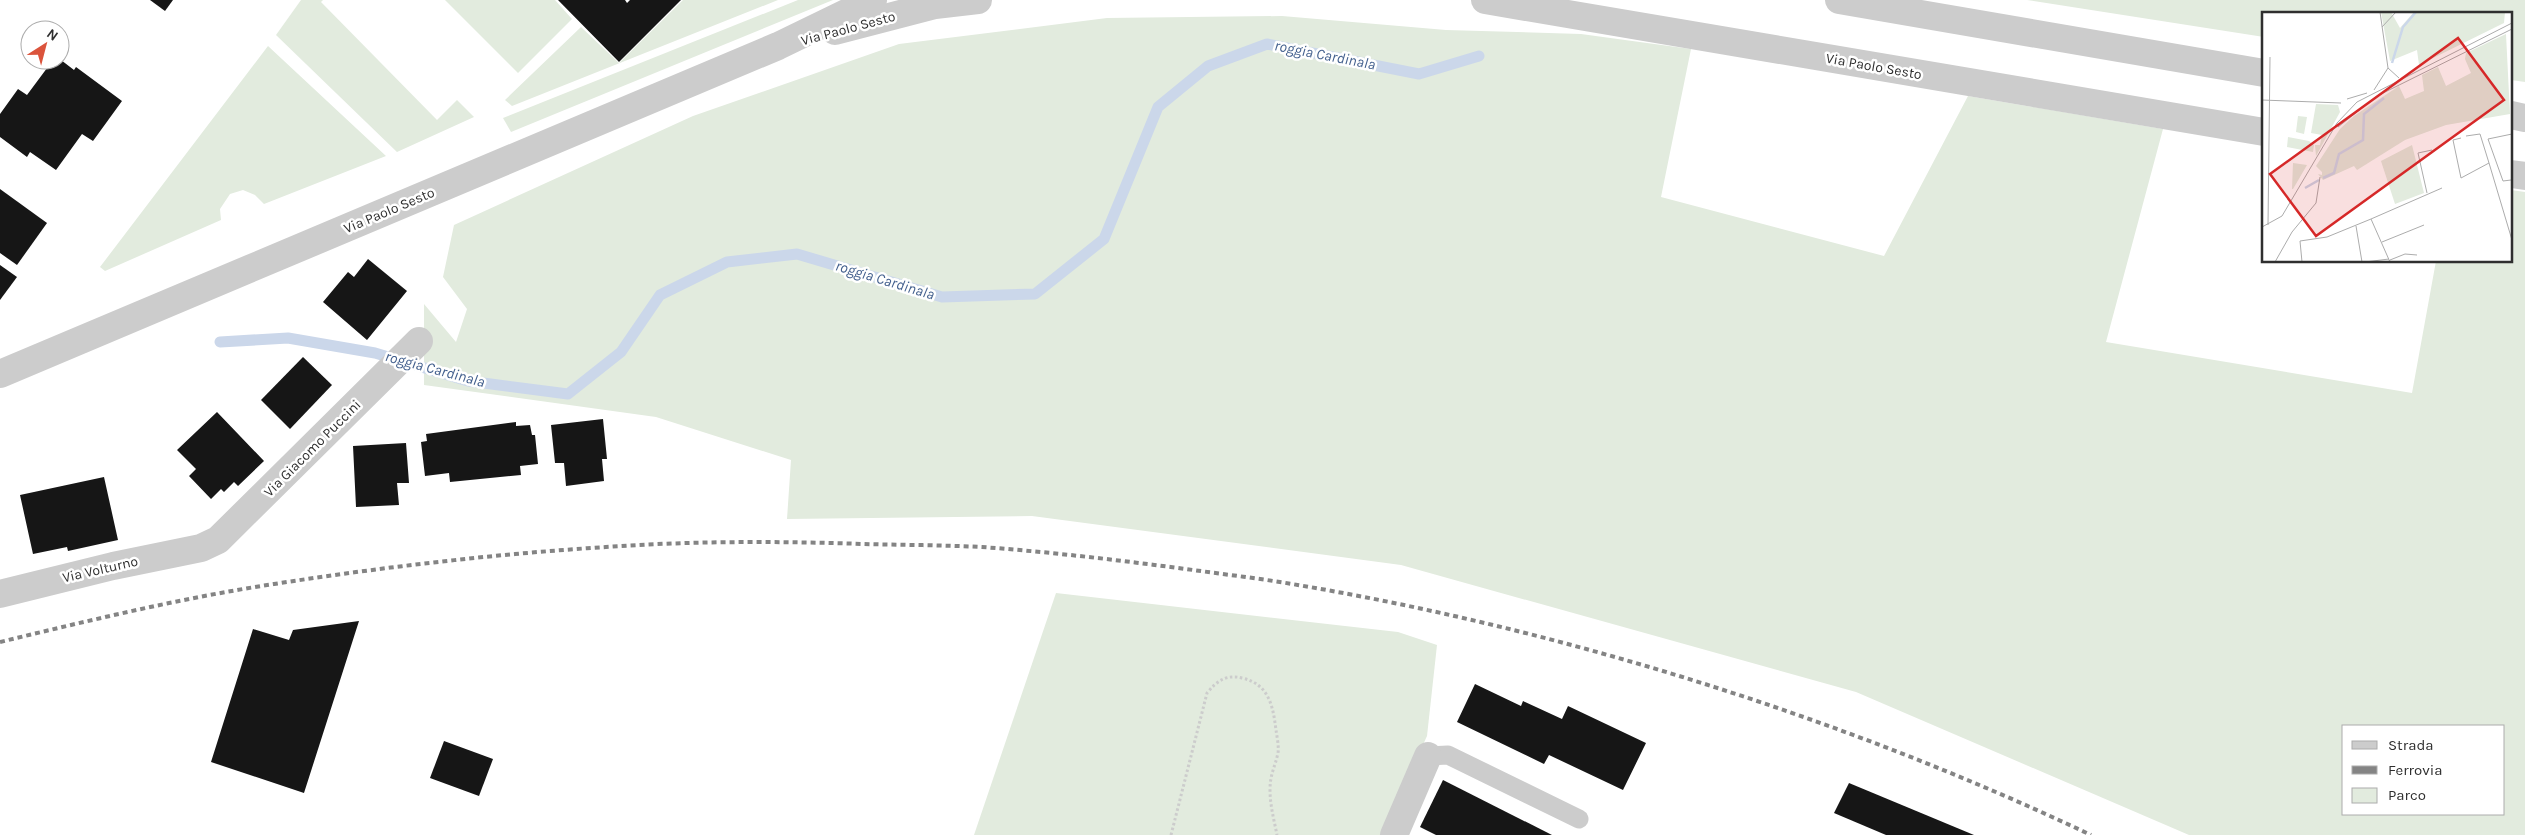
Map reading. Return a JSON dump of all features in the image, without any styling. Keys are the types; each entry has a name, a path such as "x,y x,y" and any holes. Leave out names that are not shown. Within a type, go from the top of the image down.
{"street":[{"name":"Via Paolo Sesto","path":"0,374 778,46 873,0"},
{"name":"Via Paolo Sesto","path":"778,46 935,6 978,0"},
{"name":"Via Paolo Sesto","path":"1485,0 2262,132"},
{"path":"1839,0 2262,73"},
{"path":"2512,115 2525,118"},
{"path":"2512,174 2525,176"},
{"name":"Via Giacomo Puccini","path":"201,548 218,540 240,520 419,341"},
{"name":"Via Volturno","path":"0,594 113,566 201,548"},
{"path":"1394,835 1428,756"}],"lane":[{"path":"1428,756 1448,756 1579,819"}],"path":[{"path":"1171,835 1207,693 1217,681 1232,675 1253,680 1267,692 1274,708 1278,752 1272,768 1270,790 1273,817 1278,835"}],"green space":[{"path":"301,0 323,0 321,2 437,120 457,100 474,117 397,152 276,35"},
{"path":"445,0 555,0 572,19 518,73"},
{"path":"683,0 778,0 512,106 505,100 581,27 619,63"},
{"path":"798,0 833,0 511,132 503,118"},
{"path":"2027,0 2525,0 2525,82 2512,80 2512,12 2262,12 2262,37"},
{"path":"1282,16 1446,30 1581,34 1691,49 1661,197 1884,256 1968,96 2163,129 2106,342 2412,393 2436,262 2512,262 2512,190 2525,192 2525,835 2189,835 1856,692 1401,565 1032,516 787,519 791,460 656,417 424,385 424,304 456,342 467,309 443,277 454,225 693,116 899,44 1107,18"},
{"path":"268,46 386,156 264,204 255,195 243,190 230,194 220,209 221,220 105,271 100,267"},
{"path":"1056,593 1398,632 1437,645 1427,736 1382,835 974,835"}],"building":[{"path":"150,0 173,0 165,11"},
{"path":"558,0 625,0 627,3 630,0 681,0 619,62"},
{"path":"70,67 74,70 76,67 122,101 93,141 82,134 56,170 30,152 27,157 0,137 0,114 18,89 27,95 46,70 70,70"},
{"path":"0,189 47,223 17,265 0,253"},
{"path":"368,259 407,291 367,340 323,302 348,272 354,277"},
{"path":"0,265 17,277 0,300"},
{"path":"303,357 332,385 290,429 261,400"},
{"path":"217,412 264,461 238,486 234,482 224,492 221,489 211,499 189,476 196,469 177,450"},
{"path":"603,419 607,459 602,459 604,481 566,486 564,463 555,463 551,425"},
{"path":"516,422 516,426 530,425 532,435 535,435 538,464 520,466 521,475 450,482 449,473 425,476 421,442 427,441 426,434"},
{"path":"406,443 409,483 397,483 399,505 356,507 353,446"},
{"path":"104,477 118,540 68,551 67,547 33,554 20,495"},
{"path":"359,621 304,793 211,762 253,629 289,640 293,630"},
{"path":"1475,684 1521,706 1523,701 1562,719 1568,706 1646,743 1623,790 1549,755 1544,764 1457,722"},
{"path":"444,741 493,759 479,796 430,778"},
{"path":"1443,780 1552,835 1436,835 1420,827"},
{"path":"1849,783 1974,835 1886,835 1834,813"}],"waterway":[{"name":"roggia Cardinala","path":"220,342 288,338 375,353 468,381 568,394 621,352 660,295 727,262 797,254 942,297 1035,294 1104,239 1158,107 1208,66 1267,44 1419,74 1479,56"}],"railway":[{"path":"0,642 137,610 240,590 398,567 523,553 638,545 735,542 953,546 1033,551 1292,584 1394,603 1598,652 1700,682 1801,716 1997,792 2091,835"}]}
